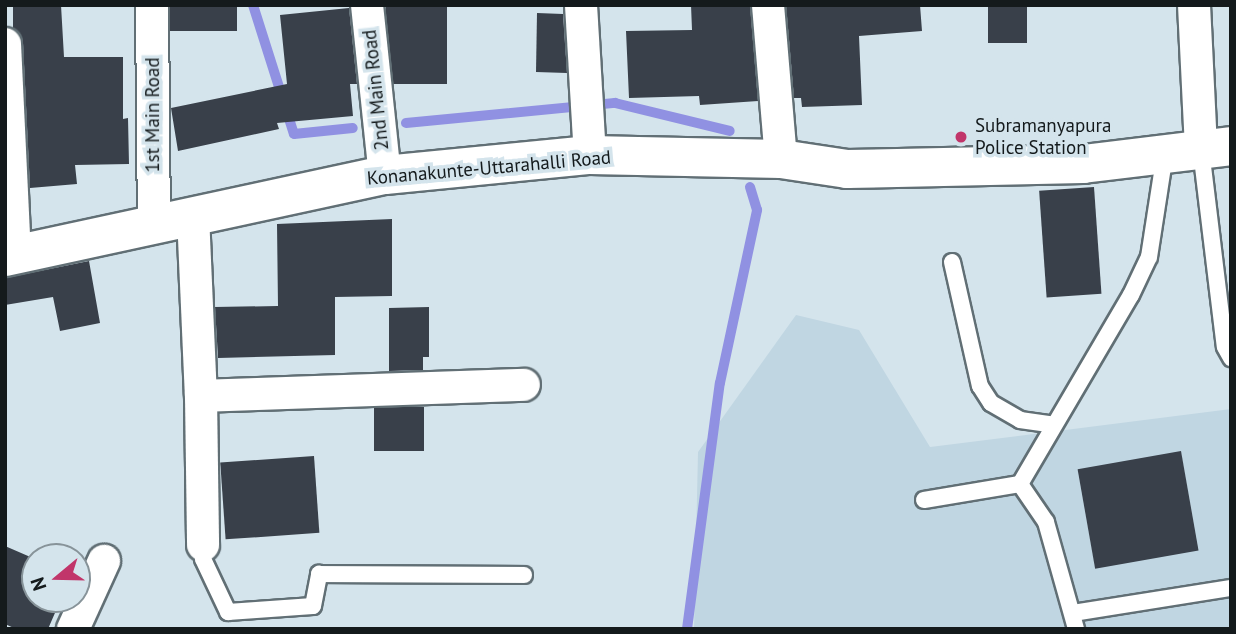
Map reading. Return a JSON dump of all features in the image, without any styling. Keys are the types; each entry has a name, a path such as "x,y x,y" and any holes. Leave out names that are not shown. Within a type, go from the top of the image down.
{"main road":[{"name":"Konanakunte-Uttarahalli Road","path":"10,256 385,175 589,138 847,169 1083,164 1199,150"}],"street":[{"name":"1st Main Road","path":"152,5 154,225"},
{"name":"2nd Main Road","path":"367,5 385,175"},
{"path":"581,5 589,138"},
{"path":"768,5 781,159"},
{"path":"1194,5 1199,150"},
{"path":"5,44 10,256"},
{"path":"193,215 201,396 203,545"},
{"path":"201,396 524,386"},
{"path":"73,629 104,561"}],"lane":[{"path":"1199,150 1226,347 1231,358"},
{"path":"1020,484 1130,295 1199,150"},
{"path":"952,262 980,386 991,403 1004,414 1020,420 1054,425"},
{"path":"924,500 1020,484"},
{"path":"1020,484 1046,522 1074,621 1231,587"},
{"path":"203,545 203,559 228,611 313,606 319,574 524,575"}],"shaded area":[{"path":"796,315 859,330 930,447 1231,409 1231,629 694,629 698,452"}],"building":[{"path":"13,5 61,5 64,57 123,57 123,119 128,118 129,164 75,165 77,184 30,188 23,43 20,34 13,28"},
{"path":"170,5 237,5 237,31 170,31"},
{"path":"386,5 447,5 447,84 386,84"},
{"path":"691,5 750,5 758,101 700,105 699,96 629,98 626,31 692,30"},
{"path":"786,5 920,5 922,31 859,36 862,105 802,107 801,98 794,98"},
{"path":"988,5 1027,5 1027,43 988,43"},
{"path":"349,8 357,84 350,84 353,116 277,123 279,129 178,151 171,108 287,84 280,15"},
{"path":"537,13 563,14 567,73 536,72"},
{"path":"1094,187 1101,294 1047,298 1039,191"},
{"path":"392,219 392,296 335,297 335,355 218,358 215,307 278,306 277,224"},
{"path":"89,261 100,323 60,331 53,297 5,305 5,278"},
{"path":"429,307 429,357 423,357 423,370 389,371 389,308"},
{"path":"374,407 424,407 424,451 374,451"},
{"path":"1181,451 1199,550 1095,569 1078,469"},
{"path":"314,456 319,533 226,539 220,463"},
{"path":"5,546 21,553 21,613 55,613 48,629 16,629 5,624"}],"waterway":[{"path":"253,5 294,134 353,128"},
{"path":"406,123 615,103 730,131"},
{"path":"687,629 720,383 757,210 750,187"}],"place":[{"name":"Subramanyapura Police Station","path":"961,137"}]}
